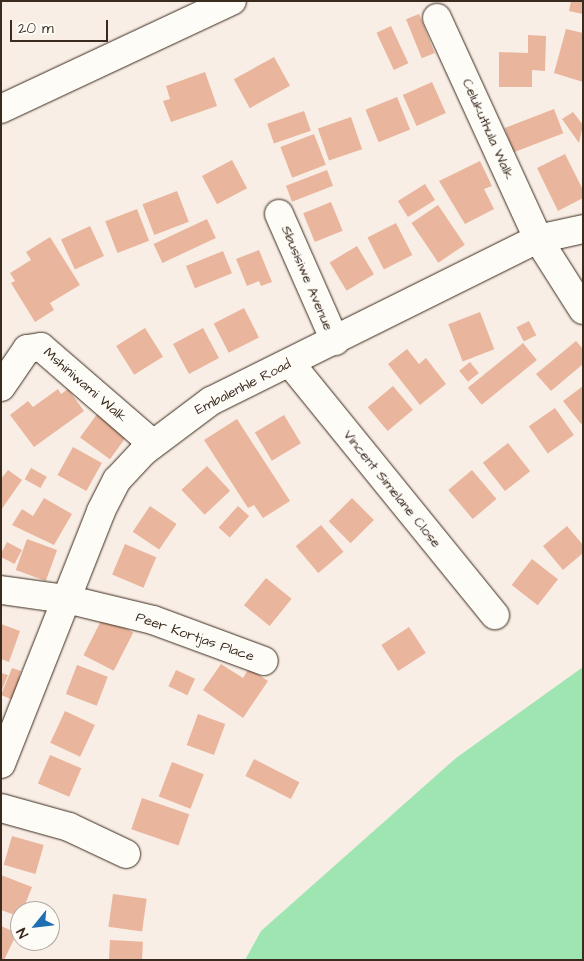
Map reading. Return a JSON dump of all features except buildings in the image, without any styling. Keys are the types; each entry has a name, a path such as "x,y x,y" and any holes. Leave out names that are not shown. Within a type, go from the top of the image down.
{"street":[{"path":"1,109 232,1"},
{"name":"Celukuthula Walk","path":"437,18 538,239 583,310"},
{"name":"Sbusisiwe Avenue","path":"280,214 335,341"},
{"name":"Embalenhle Road","path":"1,764 79,562 118,480 153,444 211,401 538,239 583,229"},
{"name":"Mshiniwami Walk","path":"1,387 27,349 41,347 153,444"},
{"name":"Vincent Simelane Close","path":"290,363 495,615"},
{"name":"Peer Kortjas Place","path":"1,590 66,599 153,620 264,660"},
{"path":"1,808 68,827 126,854"}],"green space":[{"path":"583,667 583,960 245,960 261,931 456,758"}]}
